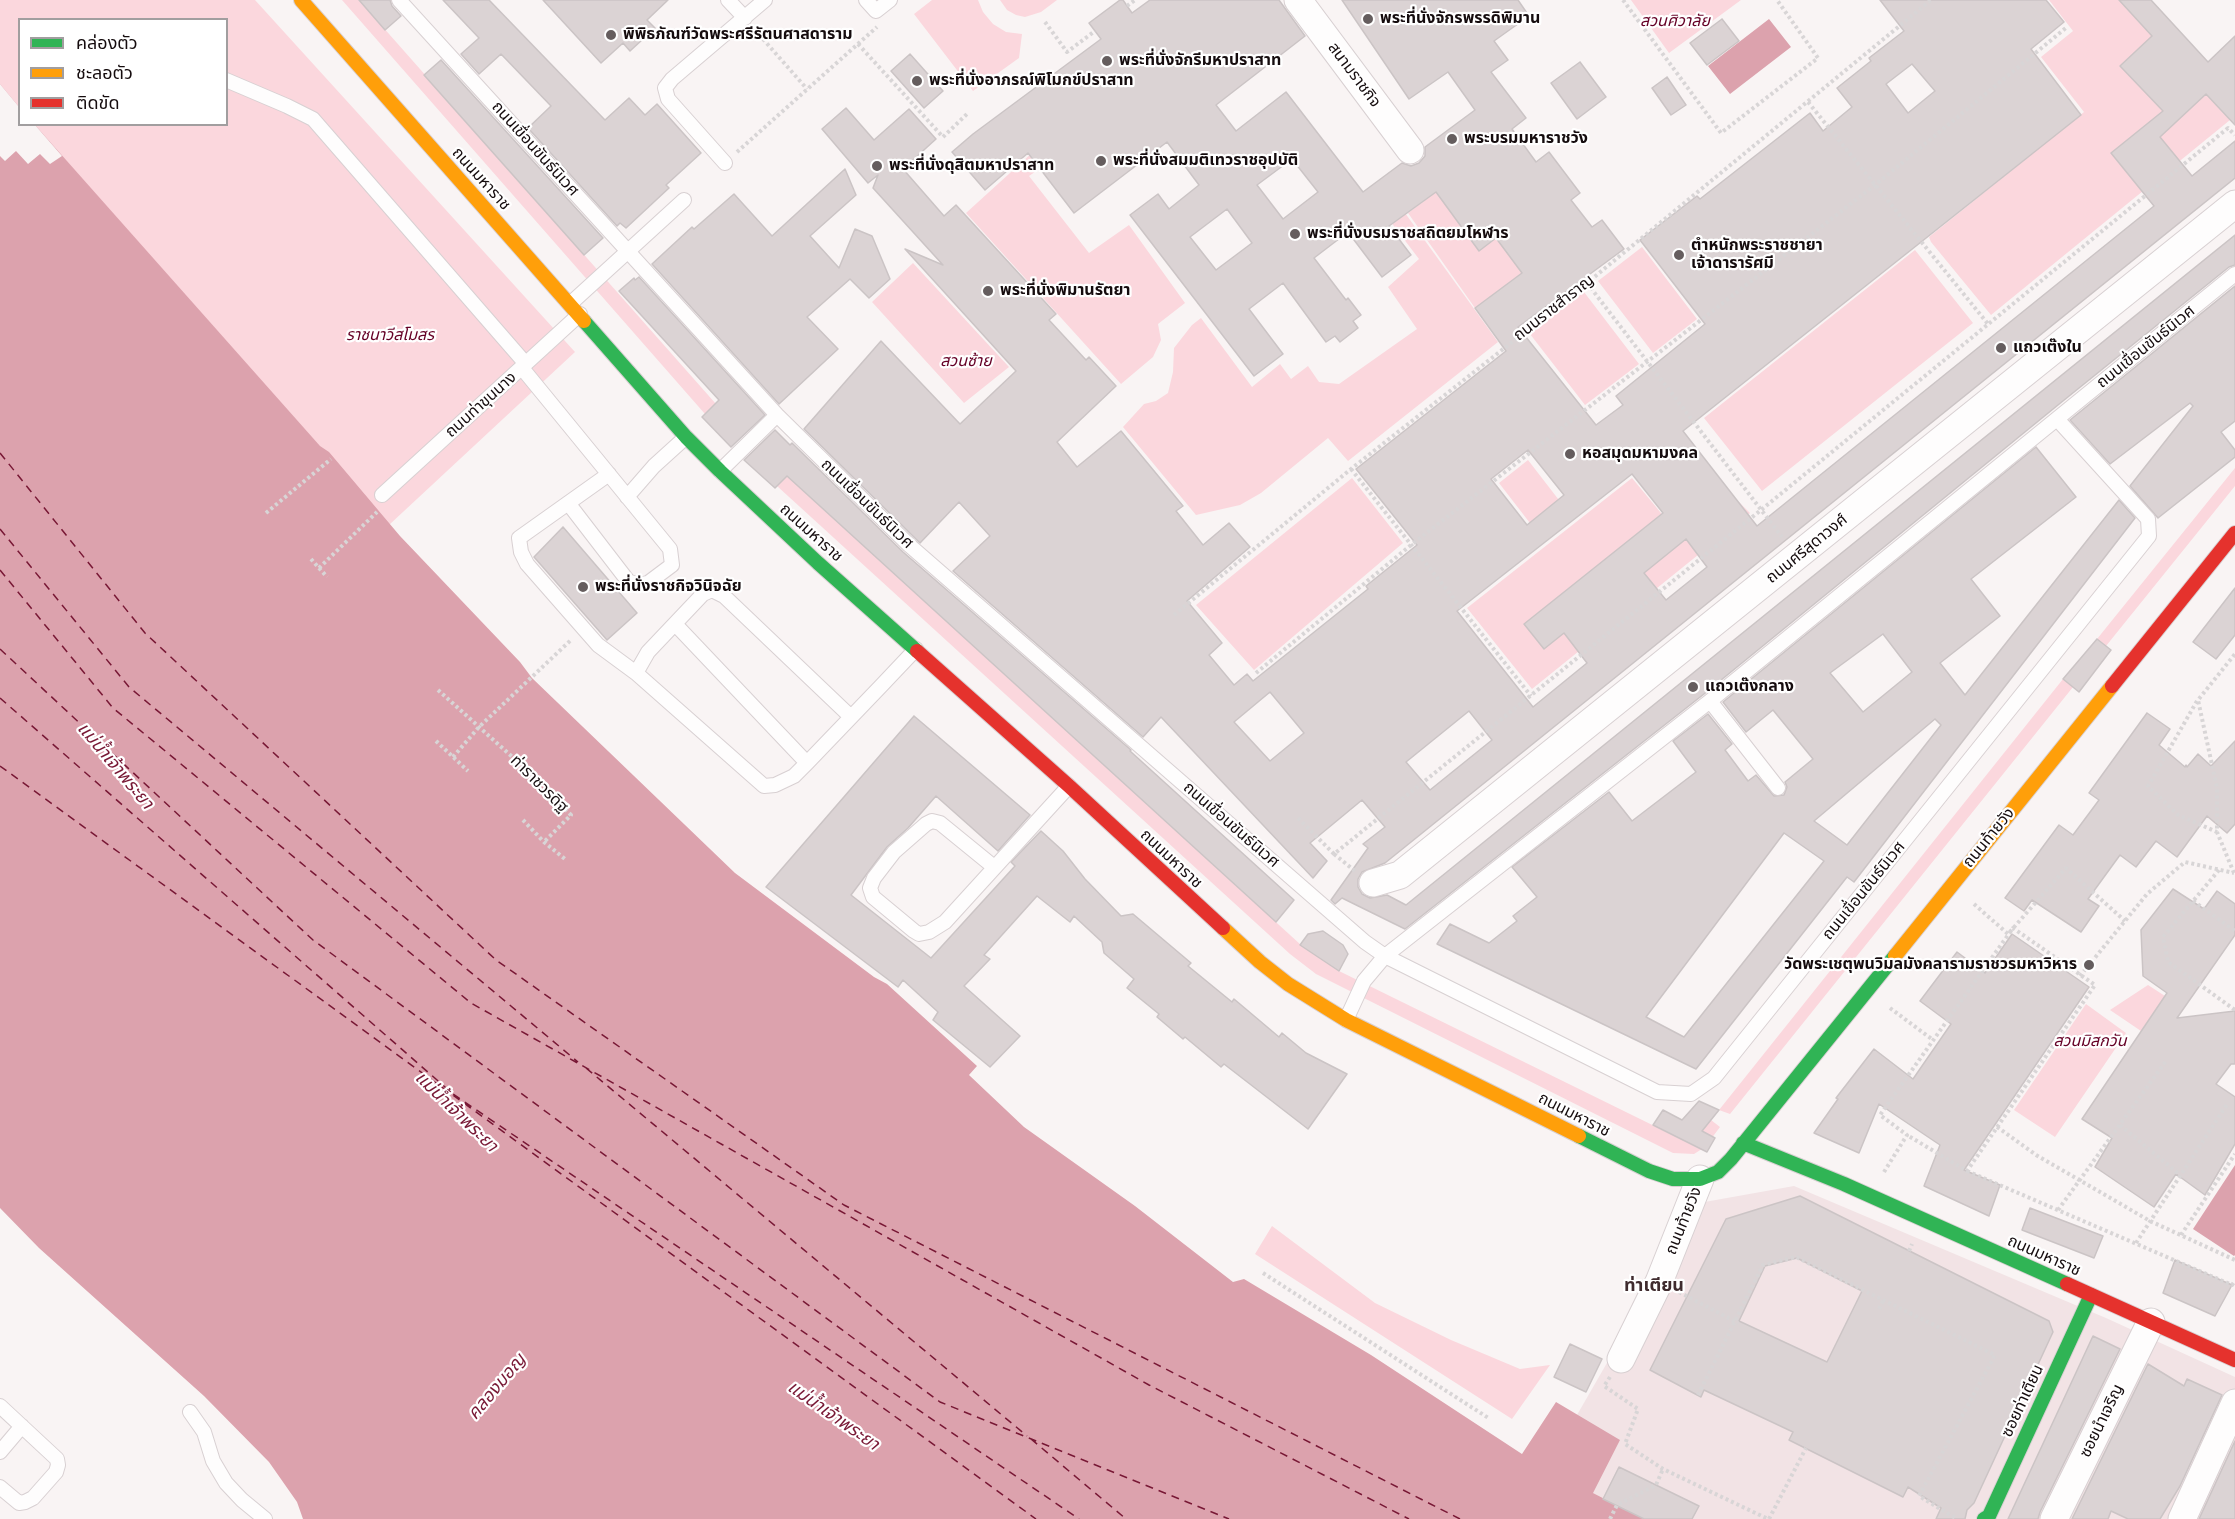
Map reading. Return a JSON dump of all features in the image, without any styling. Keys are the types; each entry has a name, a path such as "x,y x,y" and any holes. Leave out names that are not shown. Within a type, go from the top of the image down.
{"street":[{"name":"ถนนมหาราช","path":"301,0 686,437 810,555 1260,962 1288,984 1346,1020 1649,1171 1673,1179 1700,1179"},
{"name":"สนามราชกิจ","path":"1298,0 1410,150"},
{"name":"ถนนศรีสุดาวงศ์","path":"1373,883 1400,875 2235,204"},
{"name":"ถนนท้ายวัง","path":"1743,1143 2235,533"},
{"name":"ถนนมหาราช","path":"1743,1143 1844,1184 2235,1360"},
{"path":"1700,1179 1718,1172 1743,1143"},
{"name":"ถนนท้ายวัง","path":"1621,1359 1659,1282 1700,1179"},
{"name":"ซอยท่าเตียน","path":"1993,1518 2091,1295"},
{"name":"ซอยนำเจริญ","path":"2054,1519 2151,1322"},
{"path":"2182,1519 2235,1403"}],"lane":[{"name":"ถนนเขื่อนขันธ์นิเวศ","path":"399,0 777,415 909,545 1365,942 1384,956 1657,1092 1691,1095 1714,1078 2149,536 2148,519 2057,419"},
{"path":"728,0 745,18"},
{"path":"725,163 668,99 665,88 672,79 765,0"},
{"path":"866,0 880,16 890,0"},
{"path":"228,81 313,119 524,366 670,549 672,565 648,584 637,585 628,580 568,503"},
{"name":"ถนนท่าขุนนาง","path":"382,495 524,366 627,252 684,200"},
{"name":"ถนนเขื่อนขันธ์นิเวศ","path":"1384,956 1710,701 2235,274"},
{"path":"720,471 777,415"},
{"path":"627,497 654,466 686,437"},
{"path":"609,474 519,538 521,552 527,564 606,652 636,673 764,786 794,776 916,649"},
{"path":"636,673 648,652 703,594 712,590 724,596 851,717"},
{"path":"676,625 807,763"},
{"path":"1710,701 1778,789"},
{"path":"994,867 940,823 932,821 894,852 874,878 870,888 873,897 914,931 919,934 929,932 945,922 1068,786"},
{"path":"1346,1020 1364,981 1384,956"},
{"path":"0,1406 57,1459 58,1465 56,1472 33,1498 25,1502 19,1503 0,1487"},
{"path":"190,1412 204,1432 213,1461 226,1483 263,1517"},
{"path":"0,1452 22,1426"}],"path":[{"path":"1127,6 1135,0"},
{"path":"1623,0 1721,134 1818,58 1777,0"},
{"name":"ถนนราชสำราญ","path":"1174,615 1351,469 1587,283 1931,0"},
{"path":"725,163 858,44 880,16"},
{"path":"745,18 807,90"},
{"path":"1045,22 1067,51 1095,31"},
{"path":"1256,673 1411,545 1875,185 2067,27"},
{"path":"858,44 943,137 967,114"},
{"path":"1808,102 1988,324"},
{"path":"1334,854 1761,510 2228,128 2235,135"},
{"path":"1587,283 1797,558"},
{"path":"266,513 331,459"},
{"path":"1351,469 1531,696"},
{"path":"319,568 378,511 382,495"},
{"path":"311,559 327,577"},
{"path":"453,757 479,727 583,628"},
{"path":"2217,832 2178,815 2148,786 2198,700 2235,654"},
{"name":"ท่าราชวรดิฐ","path":"438,690 571,815 544,842"},
{"path":"2198,700 2217,788 2217,832 2235,873"},
{"path":"436,741 468,771"},
{"path":"1298,818 1351,869 1373,883"},
{"path":"523,820 544,842 565,859"},
{"path":"2080,976 2147,894 2185,862 2235,873"},
{"path":"2125,921 2066,868 2008,934 1880,1115 1907,1135 1967,1170 2232,1285 2235,1281"},
{"path":"2219,870 2163,937 2168,962 2235,1010"},
{"path":"2193,901 2235,932"},
{"path":"1974,904 2008,934"},
{"path":"2181,904 2187,908"},
{"path":"1967,1170 2095,985 2028,942 2013,928"},
{"path":"1890,1008 1933,1040"},
{"path":"2058,1210 2166,1061"},
{"path":"2136,1243 2228,1102"},
{"path":"2120,1125 2180,1174"},
{"path":"1997,1128 2036,1155 2150,1221 2235,1260"},
{"path":"1883,1175 1907,1135"},
{"path":"2181,1235 2235,1154"},
{"path":"1909,1251 1913,1243"},
{"path":"1698,1395 1737,1323 1763,1266 1796,1257 1995,1355 1919,1496 1958,1519"},
{"path":"1263,1273 1490,1419"},
{"path":"1687,1296 1737,1323"},
{"path":"1879,1309 1883,1301"},
{"path":"1621,1359 1604,1386 1638,1409 1625,1444 1663,1469 1769,1519 1806,1448"},
{"path":"1610,1519 1617,1505 1656,1485 1663,1469"}],"shaded area":[{"path":"1794,1186 2106,1318 2235,1377 2235,1519 1644,1519 1593,1493 1577,1415 1699,1203"}],"green space":[{"name":"ราชนาวีสโมสร","path":"0,0 255,0 575,352 389,525 35,126 228,126 228,18 18,18 18,107 0,86"},
{"path":"342,0 359,0 716,404 705,414"},
{"path":"932,0 978,0 983,12 993,24 1006,32 1022,34 1019,58 973,91 914,14"},
{"path":"1000,0 1057,0 1041,12 1025,17 1007,10"},
{"name":"สวนศิวาลัย","path":"1631,0 1741,0 1669,53"},
{"path":"2049,0 2119,0 2230,120 1991,315 1929,237 2084,112 2041,57 2073,31"},
{"path":"1055,132 1067,150 1029,176 1089,253 1129,225 1185,303 1158,324 1161,340 1153,357 1121,384 966,213"},
{"path":"1382,181 1498,342 1348,461 1328,438 1261,493 1240,505 1196,515 1123,427 1144,404 1156,401 1168,393 1173,372 1174,348 1192,325 1201,318 1252,387 1280,364 1291,379 1308,366 1319,382 1339,384 1417,329 1388,287 1419,259 1368,192"},
{"path":"1436,192 1480,250 1496,238 1522,273 1475,308 1408,213"},
{"path":"1642,247 1697,319 1653,353 1598,281"},
{"path":"1915,250 1973,323 1762,491 1704,418"},
{"name":"สวนซ้าย","path":"913,263 1009,367 964,403 872,302"},
{"path":"1584,292 1639,364 1585,405 1530,334"},
{"path":"1528,460 1562,504 1533,527 1499,483"},
{"path":"2235,468 2235,486 2106,646 2097,639"},
{"path":"787,476 1301,945 1339,971 1691,1144 1711,1120 1720,1127 1705,1147 1694,1154 1673,1153 1316,974 1290,954 777,486"},
{"path":"1352,478 1403,543 1254,670 1196,605"},
{"path":"1632,478 1680,536 1739,502 1750,513 1532,689 1467,608"},
{"path":"2063,679 2073,687 1730,1114 1719,1110"},
{"path":"2148,985 2165,996 2141,1031 2110,1010"},
{"name":"สวนมิสกวัน","path":"2086,1004 2126,1033 2055,1137 2014,1110"},
{"path":"1272,1226 1375,1303 1451,1340 1520,1369 1550,1365 1512,1419 1255,1254"}],"water":[{"path":"1769,19 1791,47 1730,94 1708,66"},
{"path":"0,84 18,106 18,126 36,126 320,446 329,452 400,536 520,662 532,678 735,873 874,977 887,984 977,1066 969,1075 1024,1127 1135,1206 1233,1282 1244,1279 1371,1355 1522,1454 1556,1402 1620,1440 1593,1493 1644,1519 303,1519 297,1502 269,1462 204,1396 39,1248 0,1208"},
{"path":"2235,1165 2235,1255 2234,1256 2193,1229"}],"pier":[{"path":"0,84 18,106 18,126 36,126 62,156 50,164 40,154 28,164 16,151 5,161 0,156"}],"building":[{"path":"359,0 390,0 401,16 385,30"},
{"path":"443,0 489,0 605,120 629,98 645,115 657,104 701,153 666,185 669,188 626,228 620,223 617,226 528,128 551,106 501,54 479,74 461,54 479,38"},
{"name":"พิพิธภัณฑ์วัดพระศรีรัตนศาสดาราม","path":"543,0 668,0 647,20 655,28 630,51 623,43 601,63"},
{"path":"1120,0 1123,0 1132,13 1150,0 1279,0 1305,36 1216,105 1236,131 1286,92 1363,192 1402,163 1411,166 1419,163 1425,156 1425,147 1475,110 1448,72 1409,99 1342,0 1518,0 1529,16 1494,41 1508,60 1491,72 1526,118 1512,129 1536,162 1549,152 1580,193 1571,200 1592,227 1602,220 1624,249 1518,327 1596,425 1623,405 1616,396 1705,324 1640,240 1697,196 1700,199 1810,113 1823,131 1852,107 1837,88 1871,61 1869,58 1904,31 1880,0 2046,0 2064,22 2031,49 2081,115 1683,431 1757,526 2154,206 2111,153 2163,111 2120,66 2152,36 2119,0 2151,0 2208,62 2235,36 2235,125 2206,94 2160,137 2192,176 2235,141 2235,178 1385,863 1362,872 1358,879 1358,887 1362,894 1370,898 1387,895 1406,905 2235,235 2235,265 2229,267 2058,405 1704,694 1405,929 1342,898 1335,904 1331,900 1368,848 1363,844 1385,827 1362,800 1310,843 1327,861 1313,878 1161,717 1143,737 953,571 990,536 959,502 920,543 804,429 881,341 960,424 1016,371 905,249 943,265 873,188 878,175 868,183 822,129 846,108 874,140 909,109 936,139 903,169 944,216 956,205 1056,314 1049,320 1086,360 1089,357 1116,386 1057,442 1077,467 1121,431 1183,506 1176,511 1203,545 1229,523 1250,547 1187,601 1222,643 1209,655 1234,685 1247,674 1253,681 1368,589 1366,586 1417,545 1356,469 1506,351 1475,308 1522,273 1496,238 1479,251 1436,192 1389,226 1411,255 1382,277 1348,232 1314,258 1346,300 1348,298 1361,315 1353,321 1358,328 1340,342 1335,336 1326,342 1283,283 1249,309 1283,354 1254,376 1130,215 1158,194 1169,209 1199,185 1167,142 1074,213 1028,153 985,190 952,152 1101,39 1089,23","holes":["1912,64 1935,91 1908,113 1886,84","1292,159 1318,192 1283,219 1257,185","1227,209 1252,243 1216,270 1190,237","1528,450 1564,495 1527,525 1491,479","1632,474 1663,513 1524,624 1544,649 1564,633 1587,663 1533,707 1457,611","1686,539 1707,567 1666,600 1644,573","1270,692 1304,733 1270,761 1234,722","1469,711 1492,740 1430,790 1406,762"]},
{"path":"1722,19 1739,41 1707,65 1690,43"},
{"name":"พระที่นั่งอาภรณ์พิโมกข์ปราสาท","path":"910,54 943,91 924,108 891,71"},
{"path":"441,60 603,238 584,255 424,75"},
{"path":"1580,62 1606,97 1577,119 1551,83"},
{"path":"1667,77 1686,105 1671,115 1652,88"},
{"path":"845,169 856,195 810,236 839,268 855,229 872,236 890,279 869,298 850,279 807,317 838,349 779,404 652,264 692,227 694,229 734,194 772,236"},
{"path":"639,277 765,415 731,447 702,417 719,400 619,291 634,278 635,280"},
{"path":"2235,286 2235,421 2221,432 2235,450 2235,457 2158,518 2130,486 2193,406 2190,403 2110,464 2070,420"},
{"path":"775,430 790,445 792,443 903,552 1131,750 1294,900 1276,922 787,476 775,488 744,460"},
{"path":"2036,447 2076,497 1971,579 2000,616 1940,663 1965,695 2119,500 2135,518 1854,882 1847,877 1696,1069 1437,944 1450,924 1489,943 1517,921 1513,916 1537,897 1512,867 1609,792 1632,821 1696,772 1673,741 1708,714 1732,744 1725,750 1748,781 1756,775 1774,796 1784,795 1787,787 1785,782 1813,759 1773,710 1746,732 1723,702","holes":["1883,634 1912,672 1863,712 1830,673","1935,719 1941,725 1847,845 1814,821","1784,833 1824,861 1684,1037 1646,1017"]},
{"name":"พระที่นั่งราชกิจวินิจฉัย","path":"563,527 637,613 607,640 534,557"},
{"path":"2235,588 2235,635 2216,659 2193,642"},
{"path":"2097,639 2111,650 2079,692 2063,679"},
{"path":"2147,713 2170,729 2159,745 2185,767 2198,754 2211,766 2235,741 2235,824 2227,833 2207,816 2177,857 2156,841 2136,867 2120,855 2088,899 2099,906 2081,932 2032,900 2024,911 2005,898 2059,825 2073,835 2099,800 2089,793"},
{"path":"914,716 1030,815 998,851 936,796 908,828 887,847 851,895 931,958 1015,866 1011,862 1041,831 1063,851 1085,879 1121,916 1133,914 1191,963 1188,966 1232,1002 1234,999 1279,1037 1282,1033 1306,1053 1347,1074 1308,1129 1224,1064 1221,1067 1185,1037 1183,1039 1157,1017 1159,1014 1127,988 1134,979 1104,953 1102,942 1074,916 1070,922 1037,896 984,955 990,959 964,986 1020,1036 990,1067 933,1020 938,1012 903,980 898,987 766,887"},
{"path":"2173,889 2204,909 2217,891 2235,904 2235,935 2177,1018 2235,1011 2235,1064 2231,1064 2216,1084 2235,1097 2235,1144 2205,1195 2176,1174 2154,1207 2095,1167 2112,1138 2082,1119 2167,993 2143,976 2141,930"},
{"path":"1323,931 1343,945 1348,954 1339,971 1300,945 1308,934"},
{"path":"2012,934 2089,987 1964,1170 2000,1185 1989,1216 1924,1186 1940,1145 1879,1104 1859,1153 1814,1133 1838,1099 1836,1098 1874,1049 1913,1079 1951,1024 1920,1001 1957,952 1985,973"},
{"path":"1699,1101 1719,1110 1702,1131 1715,1138 1707,1152 1653,1125 1663,1110 1682,1120"},
{"path":"1800,1196 2049,1321 2053,1332 1974,1503 1967,1510 1965,1519 1936,1519 1941,1508 1908,1487 1903,1497 1789,1440 1793,1432 1704,1390 1701,1397 1650,1370 1726,1219","holes":["1797,1258 1862,1291 1827,1362 1739,1321 1765,1266"]},
{"path":"2030,1208 2103,1236 2094,1258 2022,1230"},
{"path":"2175,1260 2232,1285 2215,1316 2163,1293"},
{"path":"2093,1336 2120,1349 2038,1519 2008,1519"},
{"path":"1570,1344 1602,1359 1586,1392 1554,1377"},
{"path":"2148,1364 2184,1386 2187,1379 2222,1395 2180,1486 2160,1519 2128,1519 2111,1511 2108,1519 2072,1519"},
{"path":"2235,1441 2235,1519 2199,1519"},
{"path":"1619,1467 1699,1506 1692,1519 1644,1519 1603,1499"}],"ferry route":[{"path":"0,453 145,633 496,960 844,1205 1460,1519"},
{"path":"0,529 129,687 578,1062"},
{"path":"0,570 113,708 471,1003 1149,1385 1409,1519"},
{"path":"0,649 313,940 940,1402 1229,1519"},
{"path":"0,698 453,1094 1079,1519"},
{"path":"0,766 1036,1519"},
{"path":"586,1068 1027,1436"},
{"path":"1031,1439 1126,1519"}],"traffic: fast":[{"path":"584,321 686,437 720,471 818,563 917,651"},
{"path":"1579,1136 1649,1171 1673,1179 1700,1179 1718,1172 1731,1159 1895,956"},
{"path":"1743,1143 1844,1184 2067,1284"},
{"path":"1984,1519 1989,1516 2091,1295"}],"traffic: slow":[{"path":"301,0 584,321"},
{"path":"1895,956 2112,686"},
{"path":"1223,928 1288,984 1346,1020 1579,1136"}],"traffic: jam":[{"path":"2112,686 2235,533"},
{"path":"917,651 1069,786 1223,928"},
{"path":"2067,1284 2235,1360"}],"place":[{"name":"พระที่นั่งจักรพรรดิพิมาน","path":"1368,19"},
{"name":"พิพิธภัณฑ์วัดพระศรีรัตนศาสดาราม","path":"611,35"},
{"name":"พระที่นั่งจักรีมหาปราสาท","path":"1107,61"},
{"name":"พระที่นั่งอาภรณ์พิโมกข์ปราสาท","path":"917,81"},
{"name":"พระบรมมหาราชวัง","path":"1452,139"},
{"name":"พระที่นั่งสมมติเทวราชอุปบัติ","path":"1101,161"},
{"name":"พระที่นั่งดุสิตมหาปราสาท","path":"877,166"},
{"name":"พระที่นั่งบรมราชสถิตยมโหฬาร","path":"1295,234"},
{"name":"ตำหนักพระราชชายา เจ้าดารารัศมี","path":"1679,255"},
{"name":"พระที่นั่งพิมานรัตยา","path":"988,291"},
{"name":"แถวเต๊งใน","path":"2001,348"},
{"name":"หอสมุดมหามงคล","path":"1570,454"},
{"name":"พระที่นั่งราชกิจวินิจฉัย","path":"583,587"},
{"name":"แถวเต๊งกลาง","path":"1693,687"},
{"name":"วัดพระเชตุพนวิมลมังคลารามราชวรมหาวิหาร","path":"2089,965"}],"district":[{"name":"ท่าเตียน","path":"1654,1286"}],"water label":[{"name":"แม่น้ำเจ้าพระยา","path":"115,766"},
{"name":"แม่น้ำเจ้าพระยา","path":"456,1112"},
{"name":"คลองมอญ","path":"497,1387"},
{"name":"แม่น้ำเจ้าพระยา","path":"833,1416"}]}
